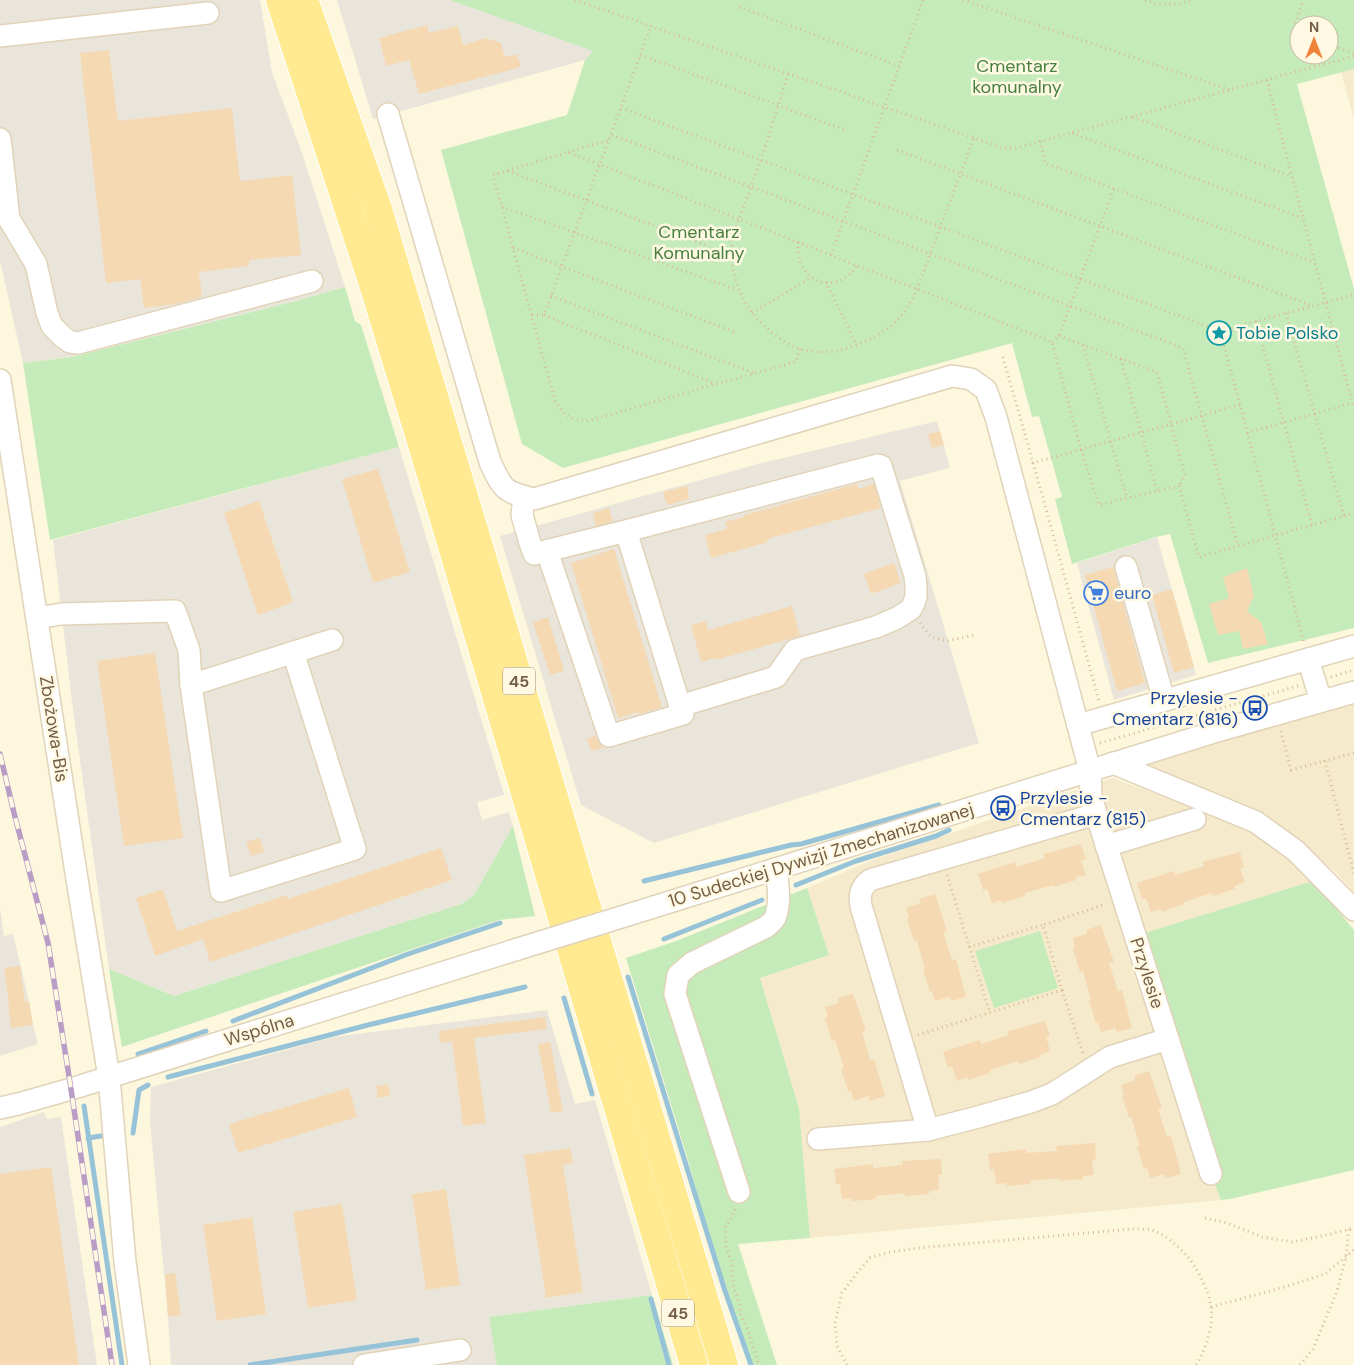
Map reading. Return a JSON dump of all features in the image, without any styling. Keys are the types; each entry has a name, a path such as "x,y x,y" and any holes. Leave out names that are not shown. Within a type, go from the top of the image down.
{"main road":[{"name":"45","path":"280,0 372,281 423,448 694,1365"},
{"name":"45","path":"304,0 381,218 724,1365"}],"street":[{"path":"0,36 148,10 208,12"},
{"path":"388,114 490,462 499,482 508,492 524,497 522,515 534,554 878,465 881,466 914,576 916,596 911,609 897,618 876,627 795,650 776,677 680,706"},
{"path":"0,139 9,219 36,264 47,314 52,326 70,342 78,343 312,281"},
{"name":"Przylesie","path":"524,497 534,499 952,376 971,379 986,390 996,417 1090,771 1091,797 1211,1174"},
{"name":"Zbożowa-Bis","path":"0,380 109,1077 125,1262 139,1365"},
{"path":"547,550 609,736 683,714 626,531"},
{"path":"1126,568 1164,700"},
{"path":"37,618 61,614 176,611 189,650 191,685 221,892 355,848 293,652"},
{"path":"191,685 332,640"},
{"path":"1078,725 1354,646"},
{"path":"1308,659 1318,691"},
{"name":"10 Sudeckiej Dywizji Zmechanizowanej","path":"518,949 1232,726 1318,691 1354,692"},
{"path":"1113,763 1256,822 1296,852 1354,910"},
{"path":"928,1130 859,899 860,892 870,880 1096,814"},
{"path":"1106,846 1196,819"},
{"path":"739,1192 675,994 678,975 692,962 766,927 774,919 778,903 776,869"},
{"name":"Wspólna","path":"0,1108 109,1077 518,949"},
{"path":"818,1139 928,1130 952,1125 1038,1099 1059,1090 1110,1058 1168,1039"},
{"path":"364,1365 460,1350"}],"path":[{"path":"575,0 1002,148 1016,148 1354,55"},
{"path":"831,255 923,0"},
{"path":"963,0 1230,90"},
{"path":"1145,0 1158,5 1176,5 1191,0"},
{"path":"1297,15 1302,0"},
{"path":"739,8 899,66"},
{"path":"544,315 651,26"},
{"path":"1339,49 1354,55"},
{"path":"641,55 845,130"},
{"path":"788,74 739,219 732,245 732,264 739,291 752,314 774,335 800,349 827,352 856,344 878,334 895,322 910,304 974,138"},
{"path":"1267,80 1354,409"},
{"path":"621,108 1220,331 1354,294"},
{"path":"1133,117 1292,176"},
{"path":"1071,133 1302,218"},
{"path":"612,135 1183,348 1238,546"},
{"path":"610,140 493,175 555,402 562,412 575,420 588,421 796,362 800,349"},
{"path":"1040,141 1045,163 1315,263"},
{"path":"897,150 1313,306"},
{"path":"568,152 1052,342"},
{"path":"507,171 709,246"},
{"path":"1052,342 1059,336 1114,188"},
{"path":"502,207 739,291"},
{"path":"798,242 798,252 802,265 814,279 838,282 850,275 857,265"},
{"path":"514,248 737,333"},
{"path":"752,314 812,277"},
{"path":"826,282 856,344"},
{"path":"551,296 754,373"},
{"path":"1286,313 1344,516"},
{"path":"532,315 544,315 716,384"},
{"path":"1256,321 1312,525"},
{"path":"1220,331 1308,659"},
{"path":"1052,342 1081,449 1099,505 1179,486 1185,476 1157,372 1059,336"},
{"path":"1083,345 1127,498"},
{"path":"1003,357 1110,740"},
{"path":"1121,359 1157,491"},
{"path":"1247,433 1352,403"},
{"path":"1010,469 1240,405"},
{"path":"1179,486 1199,557 1354,513"},
{"path":"911,609 930,637 947,641 974,635"},
{"path":"1093,745 1318,691 1354,670"},
{"path":"1281,729 1291,770 1354,753"},
{"path":"1324,760 1354,873"},
{"path":"942,859 990,1013"},
{"path":"969,948 1123,899"},
{"path":"1043,925 1089,1071"},
{"path":"901,1040 1062,990"},
{"path":"739,1192 738,1201 731,1219 726,1225 726,1246 731,1260 734,1290 740,1306 740,1313 759,1365"},
{"path":"1205,1218 1227,1223 1262,1237 1293,1242 1354,1228"},
{"path":"847,1365 837,1346 835,1323 842,1294 870,1258 890,1252 1132,1229 1151,1230 1167,1238 1187,1255 1197,1271 1212,1307 1210,1329 1204,1354 1196,1365"},
{"path":"1300,1365 1313,1349 1337,1291 1346,1257 1349,1229"},
{"path":"1212,1307 1325,1274 1354,1251"},
{"path":"1354,1251 1354,1258"}],"shaded area":[{"path":"0,0 260,0 272,72 302,153 345,287 72,357 23,363 0,261"},
{"path":"337,0 450,0 594,51 585,60 373,119"},
{"path":"1354,69 1354,119 1341,72"},
{"path":"937,421 950,468 900,481 979,743 654,843 581,805 500,536 758,464"},
{"path":"399,447 504,795 477,802 482,820 509,812 513,826 474,895 461,904 174,996 109,969 73,710 53,540"},
{"path":"1157,537 1196,675 1114,700 1077,563"},
{"path":"1354,699 1354,893 1338,874 1270,818 1136,764"},
{"path":"1112,778 1260,831 1313,881 1211,1174 1221,1200 810,1238 799,1108 760,978 829,955 807,888 875,859"},
{"path":"0,908 4,936 13,934 38,1044 0,1056"},
{"path":"547,1010 575,1104 595,1100 652,1295 490,1317 497,1365 171,1365 150,1121 151,1087 334,1037"},
{"path":"44,1112 47,1119 61,1117 97,1365 0,1365 0,1127"}],"green space":[{"name":"Cmentarz Komunalny","path":"450,0 1354,0 1354,69 1297,84 1354,289 1354,628 1208,663 1170,534 1072,564 1055,499 1062,497 1039,416 1032,417 1012,343 563,468 522,444 441,150 567,115 585,60 593,51"},
{"path":"345,287 355,321 361,325 399,447 50,540 23,363 72,357"},
{"path":"513,826 535,916 499,920 122,1047 109,969 174,996 461,904 474,895"},
{"path":"1313,881 1354,930 1354,1170 1221,1200 1135,936"},
{"path":"807,888 829,955 760,978 799,1108 810,1238 738,1244 777,1365 749,1365 626,958 676,941"},
{"path":"1040,931 1058,988 994,1008 975,951"},
{"path":"652,1295 673,1365 497,1365 489,1317"}],"building":[{"path":"427,25 429,33 458,26 463,45 486,38 501,43 505,57 517,54 521,67 419,94 409,60 386,66 379,38"},
{"path":"109,50 118,121 232,108 240,181 292,175 301,255 249,260 249,266 199,272 202,297 175,304 144,308 140,279 106,283 80,53"},
{"path":"940,431 944,445 932,448 928,434"},
{"path":"378,469 410,572 373,583 342,479"},
{"path":"857,484 858,489 874,484 881,508 767,539 768,542 711,558 705,535 727,529 725,522"},
{"path":"687,486 689,499 667,505 663,492"},
{"path":"259,501 293,602 258,615 224,513"},
{"path":"609,508 613,521 596,526 593,513"},
{"path":"614,549 662,707 618,718 571,563"},
{"path":"894,563 901,583 871,594 864,574"},
{"path":"1113,567 1145,683 1117,691 1085,575"},
{"path":"1247,568 1254,596 1247,611 1261,622 1268,644 1243,649 1239,631 1218,635 1209,604 1229,598 1223,577"},
{"path":"1172,589 1194,667 1174,673 1152,595"},
{"path":"792,606 800,636 716,660 715,658 701,662 691,625 706,621 708,630"},
{"path":"548,617 564,671 550,675 533,622"},
{"path":"155,653 183,838 124,846 97,661"},
{"path":"596,736 603,748 591,751 587,738"},
{"path":"260,838 264,852 251,856 246,842"},
{"path":"1081,844 1086,859 1081,860 1086,875 1076,877 1076,880 1025,893 1025,896 1002,903 1002,900 992,903 987,889 983,890 978,874 1015,862 1016,867 1045,858 1043,854"},
{"path":"441,848 452,880 210,962 203,939 155,956 136,898 163,889 177,931 287,895 288,899"},
{"path":"1240,852 1244,867 1240,868 1245,882 1234,886 1235,889 1213,896 1212,893 1184,902 1184,904 1162,912 1161,909 1151,912 1146,898 1142,899 1137,883 1174,871 1175,875 1204,866 1202,862"},
{"path":"935,894 947,931 943,932 952,960 956,959 966,997 951,1001 950,997 935,1001 932,991 930,992 917,941 914,941 907,919 909,918 906,908 921,903 919,899"},
{"path":"1101,925 1114,962 1109,963 1118,991 1122,990 1132,1028 1117,1032 1116,1028 1101,1032 1098,1022 1096,1023 1083,971 1080,972 1073,949 1075,948 1073,938 1087,934 1086,930"},
{"path":"20,966 25,1002 29,1001 33,1025 11,1028 4,968"},
{"path":"853,994 866,1030 862,1032 870,1060 874,1059 885,1096 870,1101 868,1096 854,1101 851,1091 848,1091 841,1069 844,1068 835,1040 832,1041 825,1018 828,1017 825,1007 839,1003 838,998"},
{"path":"545,1017 547,1029 474,1038 486,1123 463,1126 452,1041 440,1043 439,1031"},
{"path":"1045,1021 1050,1036 1046,1037 1050,1051 1040,1055 1041,1057 1019,1064 1018,1061 990,1070 990,1073 968,1080 967,1077 957,1081 952,1066 948,1068 943,1052 980,1040 981,1044 1009,1035 1008,1031"},
{"path":"550,1042 563,1111 551,1113 538,1044"},
{"path":"1149,1071 1162,1108 1158,1109 1167,1137 1171,1136 1181,1174 1166,1178 1164,1174 1150,1178 1147,1168 1144,1169 1137,1147 1140,1146 1122,1096 1124,1095 1121,1085 1135,1080 1134,1076"},
{"path":"388,1084 390,1096 378,1098 376,1086"},
{"path":"349,1088 357,1117 238,1153 229,1124"},
{"path":"1095,1143 1096,1159 1092,1160 1094,1175 1083,1176 1083,1179 1060,1181 1059,1178 1030,1181 1030,1184 1007,1186 1006,1183 996,1184 994,1169 990,1170 988,1154 1026,1149 1027,1153 1057,1151 1056,1146"},
{"path":"570,1148 573,1163 563,1165 583,1292 546,1298 524,1155"},
{"path":"941,1159 942,1175 938,1175 939,1190 929,1191 929,1194 905,1196 905,1193 876,1196 876,1199 852,1201 852,1198 842,1199 840,1184 836,1184 834,1169 873,1164 873,1168 903,1165 902,1161"},
{"path":"51,1167 79,1365 0,1365 0,1174"},
{"path":"446,1189 460,1285 426,1290 412,1194"},
{"path":"342,1204 357,1300 308,1308 293,1212"},
{"path":"252,1217 266,1314 217,1321 203,1225"},
{"path":"175,1273 181,1315 168,1317 165,1274"}],"waterway":[{"path":"644,881 801,844 939,805"},
{"path":"796,885 856,861 936,836 949,830"},
{"path":"664,939 762,900"},
{"path":"233,1021 408,954 500,923"},
{"path":"628,977 724,1288 751,1365"},
{"path":"168,1077 368,1025 525,987"},
{"path":"564,998 592,1094"},
{"path":"138,1054 206,1031"},
{"path":"133,1133 139,1090 148,1085"},
{"path":"84,1106 122,1365"},
{"path":"88,1138 101,1136"},
{"path":"651,1299 669,1365"},
{"path":"250,1365 417,1340"}],"railway":[{"path":"0,754 48,943 112,1365"}],"place":[{"name":"Tobie Polsko","path":"1219,333"},
{"name":"euro","path":"1096,593"},
{"name":"Przylesie - Cmentarz (816)","path":"1255,708"},
{"name":"Przylesie - Cmentarz (815)","path":"1003,808"}],"park label":[{"name":"Cmentarz komunalny","path":"1017,76"}]}
